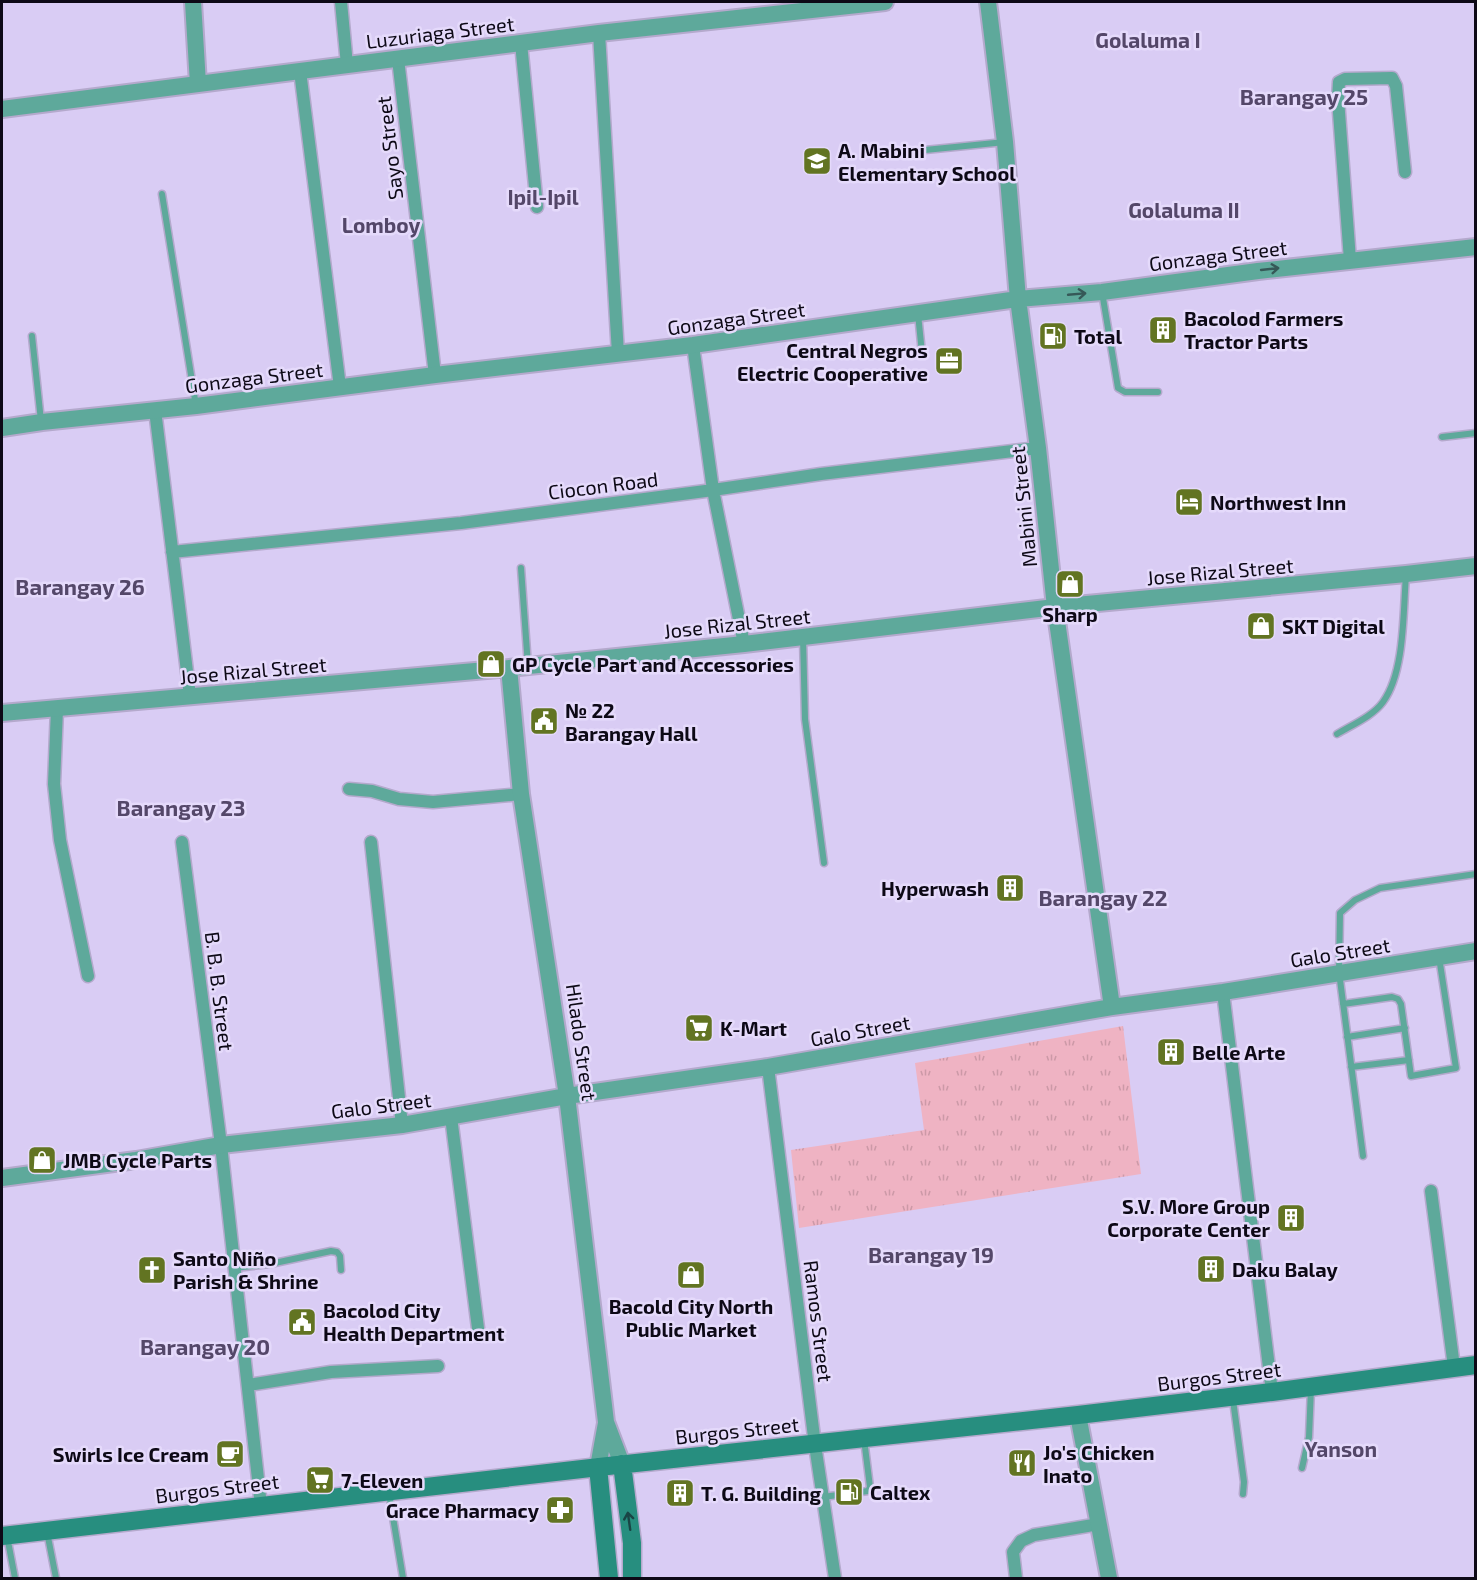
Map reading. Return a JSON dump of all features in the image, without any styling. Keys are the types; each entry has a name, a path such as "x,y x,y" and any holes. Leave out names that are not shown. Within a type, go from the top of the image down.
{"main road":[{"name":"Burgos Street","path":"4,1536 622,1464 1078,1415 1476,1365"},
{"name":"Hilado Street","path":"622,1464 632,1543 632,1578"},
{"name":"Hilado Street","path":"598,1467 609,1578"}],"street":[{"path":"193,2 198,84"},
{"path":"341,2 347,65"},
{"name":"Luzuriaga Street","path":"2,109 599,33 885,2"},
{"name":"Mabini Street","path":"988,2 1005,142 1018,299 1038,448 1055,607 1112,1007"},
{"path":"599,33 618,354"},
{"path":"521,43 537,207"},
{"name":"Sayo Street","path":"398,59 435,375"},
{"path":"300,71 340,387"},
{"path":"1350,261 1338,99 1339,82 1345,79 1392,78 1396,86 1405,172"},
{"name":"Gonzaga Street","path":"2,428 693,345 1018,299 1102,292 1476,247"},
{"path":"693,345 713,490 744,644"},
{"path":"155,410 190,696"},
{"name":"Ciocon Road","path":"172,552 460,523 821,474 1038,448"},
{"name":"Jose Rizal Street","path":"2,713 57,710 509,668 744,644 1055,607 1476,566"},
{"name":"Hilado Street","path":"509,668 521,794 567,1096 606,1422 622,1464"},
{"path":"57,710 54,784 60,840 88,976"},
{"path":"349,789 372,791 399,799 433,802 521,794"},
{"name":"B. B. B. Street","path":"182,842 221,1145 261,1506"},
{"path":"371,842 402,1125"},
{"name":"Galo Street","path":"2,1178 136,1160 221,1145 402,1125 567,1096 768,1067 1112,1007 1223,992 1476,951"},
{"path":"1223,992 1272,1392"},
{"name":"Ramos Street","path":"768,1067 815,1445 835,1578"},
{"path":"452,1117 479,1336"},
{"path":"1431,1191 1454,1367"},
{"path":"248,1385 331,1372 438,1366"},
{"path":"1078,1415 1109,1578"},
{"name":"Hilado Street","path":"598,1467 606,1422"},
{"path":"1016,1578 1013,1552 1021,1541 1034,1534 1099,1524"}],"lane":[{"path":"895,153 1005,142"},
{"path":"162,194 196,406"},
{"path":"1102,292 1118,388 1125,392 1158,392"},
{"path":"918,314 922,353"},
{"path":"32,336 42,422"},
{"path":"1443,437 1476,433"},
{"path":"521,568 528,666"},
{"path":"1337,734 1360,721 1382,704 1392,686 1398,670 1406,574"},
{"path":"803,637 805,719 824,863"},
{"path":"1363,1156 1342,1004 1339,972 1340,913 1355,900 1380,888 1476,874"},
{"path":"1342,1004 1392,997 1398,999 1401,1004 1412,1076 1456,1068 1439,957"},
{"path":"1347,1037 1405,1028"},
{"path":"1352,1067 1409,1059"},
{"path":"235,1268 270,1264 331,1251 337,1252 341,1270"},
{"path":"1302,1468 1309,1437 1311,1387"},
{"path":"1233,1396 1244,1482 1243,1494"},
{"path":"823,1497 868,1491 870,1486 864,1439"},
{"path":"389,1491 403,1578"},
{"path":"47,1531 56,1578"},
{"path":"4,1536 15,1578"}],"green space":[{"path":"1123,1026 1141,1174 799,1228 791,1150 924,1130 915,1063"}],"place":[{"name":"A. Mabini Elementary School","path":"817,161"},
{"name":"Bacolod Farmers Tractor Parts","path":"1163,330"},
{"name":"Total","path":"1053,336"},
{"name":"Central Negros Electric Cooperative","path":"949,361"},
{"name":"Northwest Inn","path":"1189,502"},
{"name":"Sharp","path":"1070,584"},
{"name":"SKT Digital","path":"1261,626"},
{"name":"GP Cycle Part and Accessories","path":"491,664"},
{"name":"№ 22 Barangay Hall","path":"544,721"},
{"name":"Hyperwash","path":"1010,888"},
{"name":"K-Mart","path":"699,1028"},
{"name":"Belle Arte","path":"1171,1052"},
{"name":"JMB Cycle Parts","path":"42,1160"},
{"name":"S.V. More Group Corporate Center","path":"1291,1218"},
{"name":"Daku Balay","path":"1211,1269"},
{"name":"Santo Niño Parish & Shrine","path":"152,1270"},
{"name":"Bacold City North Public Market","path":"691,1275"},
{"name":"Bacolod City Health Department","path":"302,1322"},
{"name":"Swirls Ice Cream","path":"230,1454"},
{"name":"Jo's Chicken Inato","path":"1022,1463"},
{"name":"7-Eleven","path":"320,1480"},
{"name":"Caltex","path":"849,1492"},
{"name":"T. G. Building","path":"680,1493"},
{"name":"Grace Pharmacy","path":"560,1510"}],"district":[{"name":"Golaluma I","path":"1148,39"},
{"name":"Barangay 25","path":"1304,96"},
{"name":"Ipil-Ipil","path":"543,196"},
{"name":"Golaluma II","path":"1184,209"},
{"name":"Lomboy","path":"381,224"},
{"name":"Barangay 26","path":"80,586"},
{"name":"Barangay 23","path":"181,807"},
{"name":"Barangay 22","path":"1103,897"},
{"name":"Barangay 19","path":"931,1254"},
{"name":"Barangay 20","path":"205,1346"},
{"name":"Yanson","path":"1341,1448"}]}
